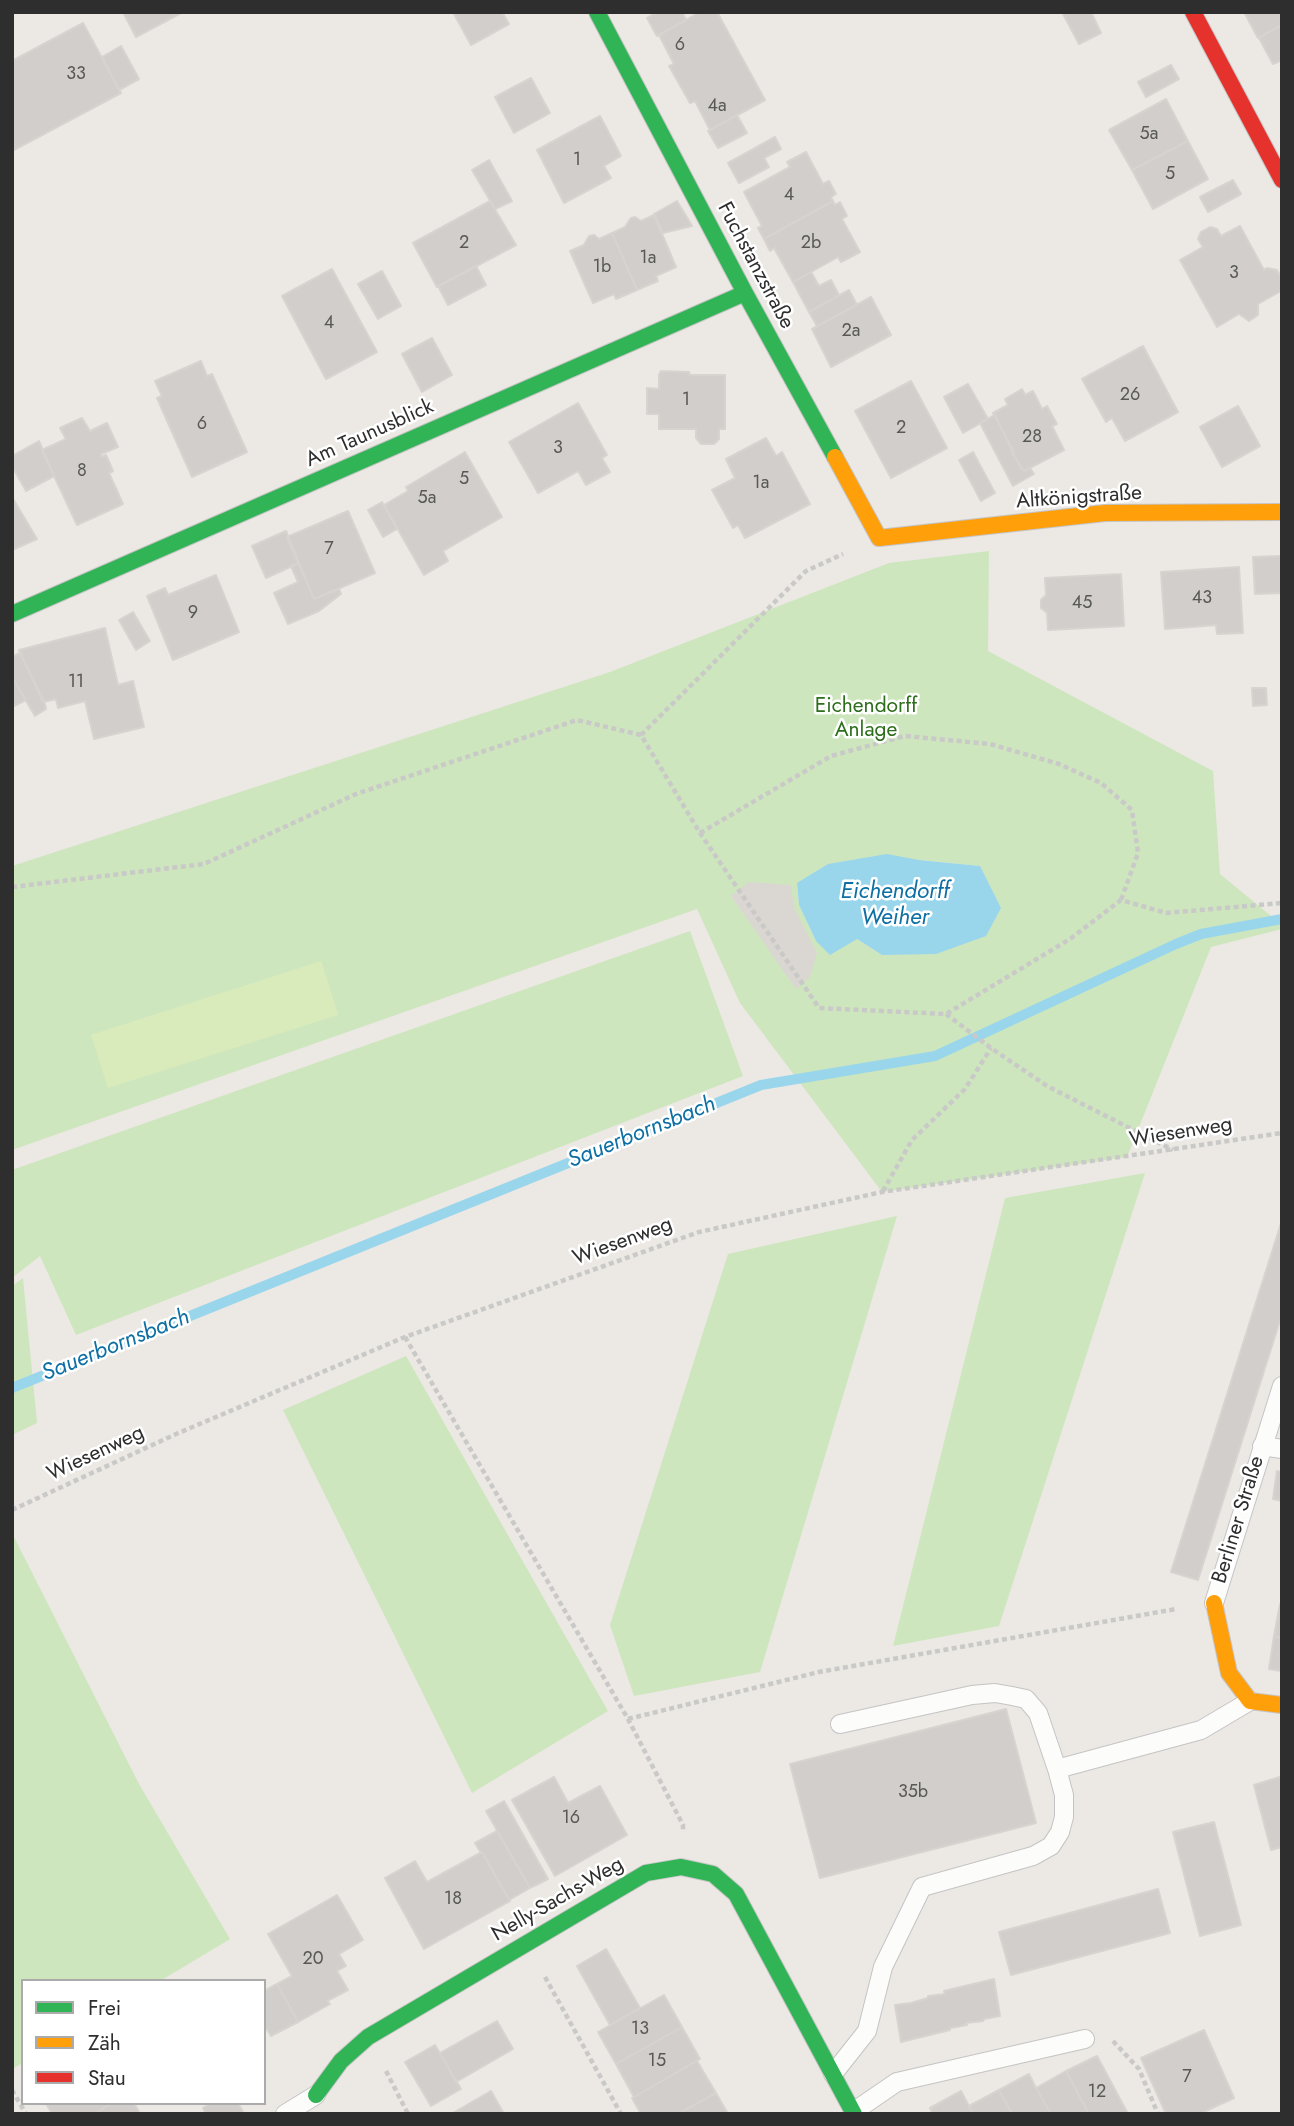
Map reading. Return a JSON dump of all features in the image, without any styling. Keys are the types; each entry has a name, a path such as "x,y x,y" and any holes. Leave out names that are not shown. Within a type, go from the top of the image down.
{"street":[{"name":"Fuchstanzstraße","path":"597,12 745,293 879,538"},
{"path":"1193,12 1282,180"},
{"name":"Am Taunusblick","path":"12,614 745,293"},
{"name":"Altkönigstraße","path":"879,538 1105,513 1282,512"},
{"name":"Berliner Straße","path":"1214,1602 1229,1673 1250,1701"},
{"path":"1250,1701 1282,1706"},
{"name":"Nelly-Sachs-Weg","path":"316,2095 341,2061 368,2037 646,1873 681,1867 713,1874 736,1894 854,2113"}],"lane":[{"name":"Berliner Straße","path":"1214,1602 1282,1386"},
{"path":"1262,1446 1282,1449"},
{"path":"833,2074 867,2031 883,1967 922,1887 1033,1856 1051,1846 1060,1832 1064,1817 1064,1795 1057,1769 1038,1713 1026,1699 995,1693 972,1695 841,1724"},
{"path":"1057,1769 1201,1730 1250,1701"},
{"path":"854,2113 897,2082 1085,2039"},
{"path":"285,2114 316,2095"}],"path":[{"path":"640,735 806,571"},
{"path":"12,887 204,863 356,794 577,719 640,735 700,833 820,1008 946,1014 1070,939 1121,900 1138,853 1132,810 1101,783 1059,764 990,744 905,736 831,756 700,833"},
{"path":"1121,900 1166,914 1282,903"},
{"path":"946,1014 1047,1086 1172,1150"},
{"path":"882,1192 912,1140 965,1089 991,1048"},
{"name":"Wiesenweg","path":"12,1510 176,1434 405,1337 699,1232 882,1192 1282,1133"},
{"path":"405,1337 628,1719 683,1825 681,1867"},
{"path":"628,1719 819,1672 1214,1602"},
{"path":"526,1943 621,2114"},
{"path":"1085,2039 1112,2040 1139,2069 1158,2114"},
{"path":"12,2090 26,2114"}],"green space":[{"name":"Eichendorff Anlage","path":"989,551 988,651 1213,771 1220,874 1282,925 1282,929 1211,947 1127,1157 882,1192 740,1003 697,909 12,1150 12,866 610,672 889,563","holes":["919,860 980,866 882,955 857,939 816,941 799,905 797,884","321,962 338,1015 92,1035"]},
{"path":"690,931 743,1076 76,1335 40,1256 12,1278 12,1170"},
{"path":"321,961 338,1015 108,1088 91,1035"},
{"path":"1145,1173 999,1626 893,1646 1005,1198"},
{"path":"897,1216 760,1672 634,1696 610,1625 728,1254"},
{"path":"23,1278 37,1423 12,1435 12,1286"},
{"path":"406,1356 608,1711 472,1793 283,1410"},
{"path":"12,1533 139,1784 230,1939 163,1979 21,1979 21,2064 12,2069"}],"shaded area":[{"path":"749,882 791,885 794,907 817,953 810,977 796,989 731,896"}],"water":[{"name":"Eichendorff Weiher","path":"887,854 980,866 1001,908 986,936 936,954 882,955 857,939 830,955 816,941 799,905 797,883 828,864"}],"building":[{"path":"123,12 183,12 136,37"},
{"path":"453,12 502,12 509,24 471,45"},
{"path":"658,12 682,12 686,20 657,36 647,18"},
{"path":"700,12 717,12 765,100 710,130 695,101 690,103 669,66 674,64 659,35"},
{"path":"1062,12 1091,12 1101,33 1079,44"},
{"path":"1244,12 1282,12 1282,25 1258,38"},
{"path":"83,23 121,93 12,151 12,61"},
{"path":"1282,25 1282,60 1273,64 1259,38"},
{"path":"121,46 139,79 119,90 102,57"},
{"path":"1171,65 1179,79 1146,97 1138,82"},
{"path":"531,78 550,113 514,133 495,97"},
{"path":"1166,99 1188,141 1132,170 1109,130"},
{"path":"737,115 747,133 718,148 708,131"},
{"path":"600,116 621,156 604,166 611,178 564,203 537,150"},
{"path":"775,137 781,149 764,158 769,167 739,183 728,163"},
{"path":"1188,141 1208,179 1153,209 1132,170"},
{"path":"806,152 823,184 829,181 836,194 831,197 833,201 764,239 758,228 762,226 744,192 790,167 787,162"},
{"path":"489,160 512,201 495,209 472,170"},
{"path":"1233,180 1241,194 1208,212 1200,197"},
{"path":"490,201 516,245 437,287 413,243"},
{"path":"677,201 692,226 663,233 654,214"},
{"path":"833,201 835,205 840,202 847,216 842,219 860,252 841,262 838,257 793,282 774,248 770,251 764,239"},
{"path":"654,215 676,267 656,276 658,281 637,290 612,233 625,227 631,218 635,217 641,221"},
{"path":"1240,226 1264,270 1277,270 1282,279 1282,288 1258,304 1258,315 1249,321 1239,314 1217,327 1180,260 1203,247 1198,239 1201,232 1210,227 1217,229 1221,236"},
{"path":"612,233 637,290 616,299 614,294 593,303 570,251 584,245 589,236 594,235 599,239"},
{"path":"476,266 486,285 448,305 438,286"},
{"path":"332,269 377,352 326,379 282,296"},
{"path":"382,271 401,306 378,319 358,284"},
{"path":"811,272 819,286 831,280 839,295 809,312 793,282"},
{"path":"849,290 857,305 817,326 809,312"},
{"path":"871,297 891,335 831,367 812,329"},
{"path":"432,338 452,375 422,392 402,354"},
{"path":"1143,346 1178,412 1125,441 1112,418 1106,422 1082,379"},
{"path":"201,361 207,376 212,374 247,452 192,477 157,398 162,396 155,381"},
{"path":"661,371 689,372 690,375 725,375 725,429 719,429 719,439 714,444 701,444 696,438 696,429 659,429 659,414 647,414 647,388 659,389"},
{"path":"911,381 947,448 891,478 855,411"},
{"path":"968,384 988,419 963,433 944,397"},
{"path":"1022,389 1025,395 1033,391 1042,409 1047,406 1057,424 1052,426 1064,450 1024,471 993,413 1008,405 1005,399"},
{"path":"578,403 607,455 602,458 610,472 586,485 578,471 538,493 509,442"},
{"path":"1238,406 1260,446 1222,467 1200,427"},
{"path":"995,415 1021,469 1024,471 1030,468 1034,474 1013,486 980,423"},
{"path":"82,418 90,431 107,423 118,447 101,454 101,457 106,455 113,471 109,473 123,504 77,525 42,450 66,439 60,428"},
{"path":"766,438 776,456 782,452 810,504 745,538 738,525 733,528 712,490 735,478 726,459"},
{"path":"39,441 54,476 26,491 12,466 12,456"},
{"path":"465,452 502,517 443,551 448,561 424,575 384,505 408,491 406,487"},
{"path":"973,452 995,493 981,501 959,460"},
{"path":"12,497 37,539 12,550"},
{"path":"382,502 397,529 383,537 368,510"},
{"path":"348,511 375,573 314,599 287,537"},
{"path":"286,531 299,563 266,578 252,546"},
{"path":"1282,556 1282,593 1255,594 1253,557"},
{"path":"299,563 314,599 339,589 341,594 319,611 288,624 274,593 298,582 291,566"},
{"path":"1239,567 1243,633 1217,634 1216,625 1165,629 1161,572"},
{"path":"1121,574 1124,626 1048,630 1047,613 1041,608 1041,600 1046,595 1045,578"},
{"path":"216,575 239,632 173,660 147,596 165,588 168,595"},
{"path":"133,612 150,641 136,650 119,620"},
{"path":"105,628 118,685 133,681 144,727 94,739 85,701 58,708 56,699 43,702 19,650"},
{"path":"20,653 46,709 35,716 12,677 12,657"},
{"path":"12,677 26,700 12,707"},
{"path":"1252,688 1266,688 1267,705 1253,706"},
{"path":"1282,1220 1282,1314 1198,1580 1171,1572"},
{"path":"1277,1471 1282,1472 1282,1501 1273,1499"},
{"path":"1282,1604 1282,1638 1274,1636"},
{"path":"1274,1636 1282,1638 1282,1671 1269,1669"},
{"path":"1006,1709 1036,1823 820,1878 790,1764"},
{"path":"1282,1774 1282,1847 1271,1850 1254,1785"},
{"path":"554,1777 568,1803 600,1786 627,1835 555,1876 512,1800"},
{"path":"504,1801 548,1879 530,1888 486,1811"},
{"path":"1214,1822 1241,1925 1200,1936 1173,1832"},
{"path":"497,1831 530,1888 509,1900 475,1843"},
{"path":"482,1852 510,1901 424,1949 385,1878 415,1861 427,1882"},
{"path":"1158,1889 1170,1933 1011,1975 999,1932"},
{"path":"337,1895 363,1940 339,1954 346,1966 337,1971 348,1990 298,2022 277,1984 292,1976 268,1934"},
{"path":"606,1949 640,2008 610,2025 577,1966"},
{"path":"994,1979 1000,2016 901,2042 895,2005 911,2003 928,1996 945,1994 944,1991"},
{"path":"277,1984 298,2022 271,2036 266,2028 266,1990"},
{"path":"664,1995 682,2027 616,2064 598,2032"},
{"path":"497,2021 513,2049 456,2082 440,2053"},
{"path":"682,2027 700,2059 634,2097 616,2064"},
{"path":"1204,2030 1234,2098 1199,2114 1166,2114 1141,2058"},
{"path":"435,2045 461,2089 431,2106 405,2062"},
{"path":"1097,2056 1128,2114 1089,2114 1066,2071"},
{"path":"697,2061 716,2093 678,2114 641,2114 632,2098"},
{"path":"1066,2071 1089,2114 1051,2114 1036,2088"},
{"path":"1029,2074 1051,2114 1012,2114 999,2090"},
{"path":"999,2090 1012,2114 973,2114 969,2106"},
{"path":"491,2091 504,2114 451,2114"},
{"path":"961,2091 973,2114 933,2114 930,2108"},
{"path":"716,2093 728,2114 678,2114"},
{"path":"47,2105 109,2105 94,2114 52,2114"},
{"path":"109,2105 135,2105 140,2114 94,2114"},
{"path":"208,2105 239,2105 244,2114 206,2114 203,2108"}],"waterway":[{"name":"Sauerbornsbach","path":"12,1388 761,1085 935,1056 1201,934 1282,919"}],"traffic: fast":[{"path":"597,12 835,457"},
{"path":"12,614 745,293"},
{"path":"316,2095 341,2061 368,2037 646,1873 681,1867 713,1874 736,1894 854,2114"}],"traffic: slow":[{"path":"835,457 879,538 1105,513 1282,512"},
{"path":"1214,1603 1229,1673 1250,1701 1282,1705"}],"traffic: jam":[{"path":"1193,12 1282,180"}]}
